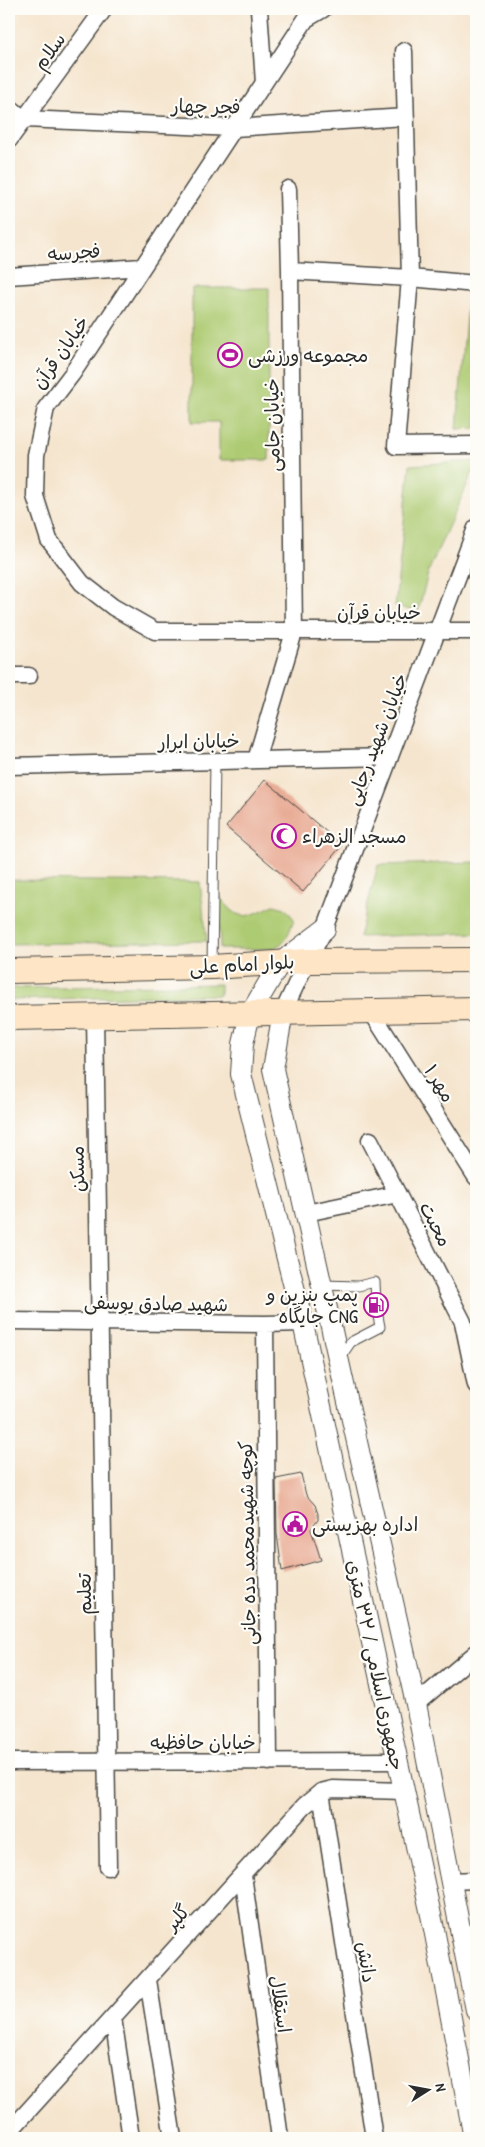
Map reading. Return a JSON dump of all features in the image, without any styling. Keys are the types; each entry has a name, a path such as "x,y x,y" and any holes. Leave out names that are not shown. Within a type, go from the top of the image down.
{"main road":[{"name":"بلوار امام علی","path":"9,971 212,967 307,961 476,960"},
{"path":"9,1018 476,1009"}],"street":[{"name":"سلام","path":"9,140 104,9"},
{"path":"259,9 264,83"},
{"name":"خیابان قرآن","path":"323,9 306,19 72,374 46,408 36,455 35,496 48,540 82,583 113,607 154,631 476,631"},
{"path":"404,52 410,278 396,446 476,445"},
{"path":"9,108 24,119"},
{"name":"فجر چهار","path":"24,119 234,128 406,117"},
{"name":"خیابان جامی","path":"256,760 294,632 288,189"},
{"name":"فجرسه","path":"9,276 142,267"},
{"path":"290,271 476,284"},
{"name":"خیابان شهید رجایی","path":"284,1012 307,961 325,929 476,528"},
{"path":"9,676 29,676"},
{"name":"خیابان ابرار","path":"9,766 390,757"},
{"name":"جمهوری اسلامی / ۳۲ متری","path":"325,929 280,963 250,1014 243,1044 242,1074 303,1323 434,1929 474,2138"},
{"name":"مهر ۱","path":"371,1011 476,1177"},
{"name":"جمهوری اسلامی / ۳۲ متری","path":"284,1012 273,1069 416,1704 476,2010"},
{"name":"مسکن","path":"95,1016 100,1322"},
{"name":"محبت","path":"370,1140 463,1322 476,1385"},
{"path":"306,1213 398,1194"},
{"name":"شهید صادق یوسفی","path":"9,1321 303,1323"},
{"name":"تعلیم","path":"100,1322 108,1867"},
{"name":"کوچه شهیدمحمد دده جانی","path":"265,1324 269,1762"},
{"path":"416,1704 476,1653"},
{"name":"خیابان حافظیه","path":"9,1762 397,1761"},
{"path":"321,1792 333,1789 404,1791"},
{"name":"گلپر","path":"9,2132 304,1806 321,1792"},
{"name":"دانش","path":"321,1792 374,2138"},
{"name":"استقلال","path":"243,1875 280,2138"},
{"path":"451,1881 476,1880"},
{"path":"434,1929 459,1924"},
{"path":"148,1980 173,2138"},
{"path":"113,2018 131,2138"}],"lane":[{"path":"212,967 215,761"},
{"path":"322,1285 358,1286 375,1282 376,1305 380,1327 351,1342 339,1360"}],"green space":[{"name":"مجموعه ورزشی","path":"192,288 269,288 269,460 219,460 219,422 192,422"},
{"path":"467,304 476,305 476,428 457,429"},
{"path":"476,461 476,465 429,570 418,612 395,606 410,465"},
{"path":"476,862 476,933 359,937 378,865"},
{"path":"9,880 200,882 207,941 9,944"},
{"path":"218,894 232,910 243,916 274,905 285,908 294,919 286,938 280,945 270,949 220,949"},
{"path":"220,984 220,995 9,1000 9,988"}],"building":[{"name":"مسجد الزهراء","path":"265,780 342,845 303,892 226,827"},
{"name":"اداره بهزیستی","path":"301,1474 306,1495 315,1505 318,1514 318,1520 311,1529 321,1560 282,1571 277,1534 276,1479"}],"place":[{"name":"مجموعه ورزشی","path":"230,355"},
{"name":"مسجد الزهراء","path":"284,836"},
{"name":"پمپ بنزین و جایگاه CNG","path":"376,1305"},
{"name":"اداره بهزیستی","path":"295,1524"}]}
